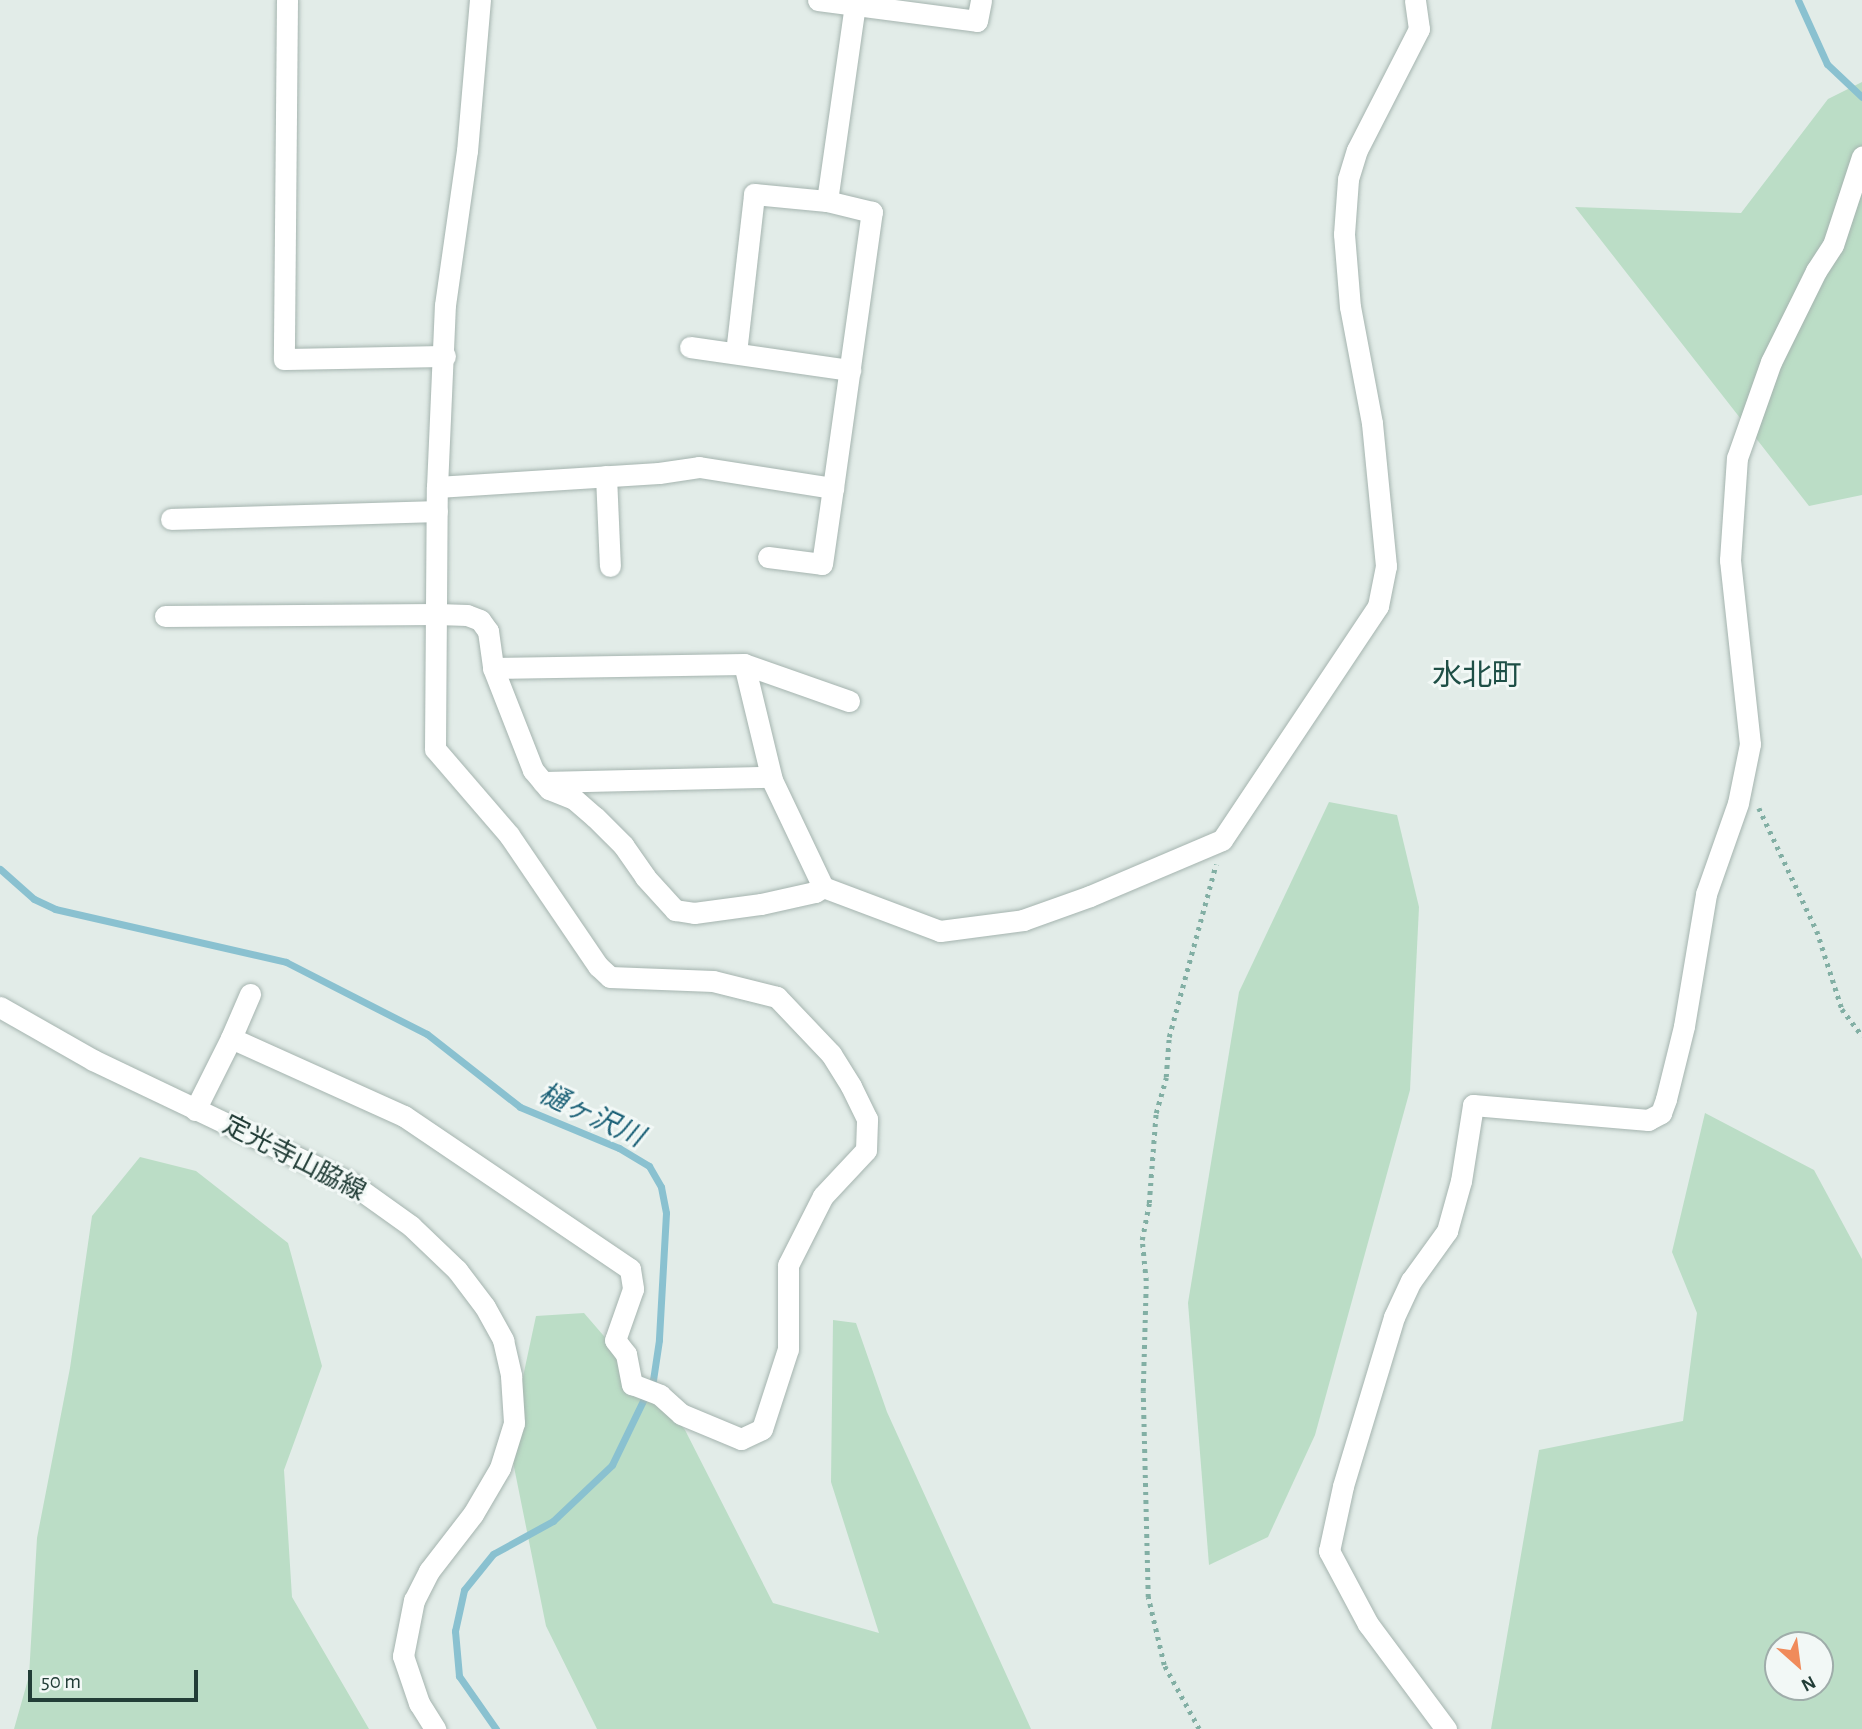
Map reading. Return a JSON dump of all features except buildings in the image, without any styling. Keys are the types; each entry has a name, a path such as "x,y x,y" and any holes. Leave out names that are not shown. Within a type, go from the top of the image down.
{"street":[{"path":"287,0 284,359 445,356"},
{"path":"231,1038 404,1116 629,1269 633,1289 615,1340 626,1354 632,1384 660,1395 681,1414 741,1439 762,1429 788,1349 788,1265 823,1196 866,1150 867,1119 831,1054 777,998 713,981 610,977 598,966 509,835 435,749 437,487 445,356 445,305 467,151 480,0"},
{"path":"818,0 977,21 981,0"},
{"path":"744,664 771,777 822,887 940,930 1023,920 1090,896 1222,840 1378,606 1386,566 1372,423 1350,307 1344,234 1348,179 1357,150 1419,29 1415,0"},
{"path":"827,201 855,5"},
{"path":"1446,1729 1368,1624 1329,1551 1343,1486 1394,1317 1411,1281 1447,1231 1461,1181 1473,1105 1648,1120 1661,1113 1684,1026 1706,894 1745,779 1750,744 1730,560 1737,458 1771,362 1816,271 1833,245 1862,158"},
{"path":"736,353 754,194 827,201 872,212 822,564 768,557"},
{"path":"691,347 849,370"},
{"path":"437,487 699,467 833,488"},
{"path":"606,476 610,566"},
{"path":"171,519 437,511"},
{"path":"165,616 436,614 467,615 480,620 488,631 493,668 515,730 533,770 549,789 574,799 595,817 623,845 645,877 675,910 694,913 761,904 815,892 822,887"},
{"path":"493,668 744,664 849,701"},
{"path":"542,782 771,777"},
{"path":"195,1110 250,994"},
{"name":"定光寺山脇線","path":"0,1007 93,1060 351,1183 411,1226 457,1270 485,1307 503,1340 512,1377 514,1423 500,1468 473,1514 429,1571 414,1600 403,1656 419,1703 435,1729"}],"path":[{"path":"1745,779 1817,932 1842,1009 1862,1036"},
{"path":"1199,1729 1164,1665 1148,1597 1143,1391 1146,1281 1142,1240 1149,1203 1156,1113 1166,1076 1169,1037 1222,840"}],"green space":[{"path":"1862,82 1862,495 1809,506 1575,207 1741,213 1828,99"},
{"path":"1329,802 1397,815 1419,907 1410,1090 1315,1435 1268,1537 1209,1565 1188,1303 1239,992"},
{"path":"1705,1113 1814,1170 1862,1259 1862,1729 1491,1729 1539,1450 1683,1421 1697,1313 1672,1252"},
{"path":"140,1157 196,1171 288,1243 322,1366 284,1470 292,1597 369,1729 14,1729 29,1676 37,1538 70,1368 92,1216"},
{"path":"584,1313 685,1430 773,1603 879,1633 831,1482 833,1320 856,1323 887,1412 1031,1729 597,1729 546,1626 509,1442 536,1316"}],"waterway":[{"path":"1798,0 1827,64 1862,97"},
{"name":"樋ヶ沢川","path":"0,869 34,899 55,909 286,962 427,1034 520,1107 619,1148 649,1166 661,1187 666,1213 659,1340 653,1380 612,1465 553,1521 493,1554 464,1590 455,1631 459,1676 496,1729"}],"district":[{"name":"水北町","path":"1477,676"}]}
